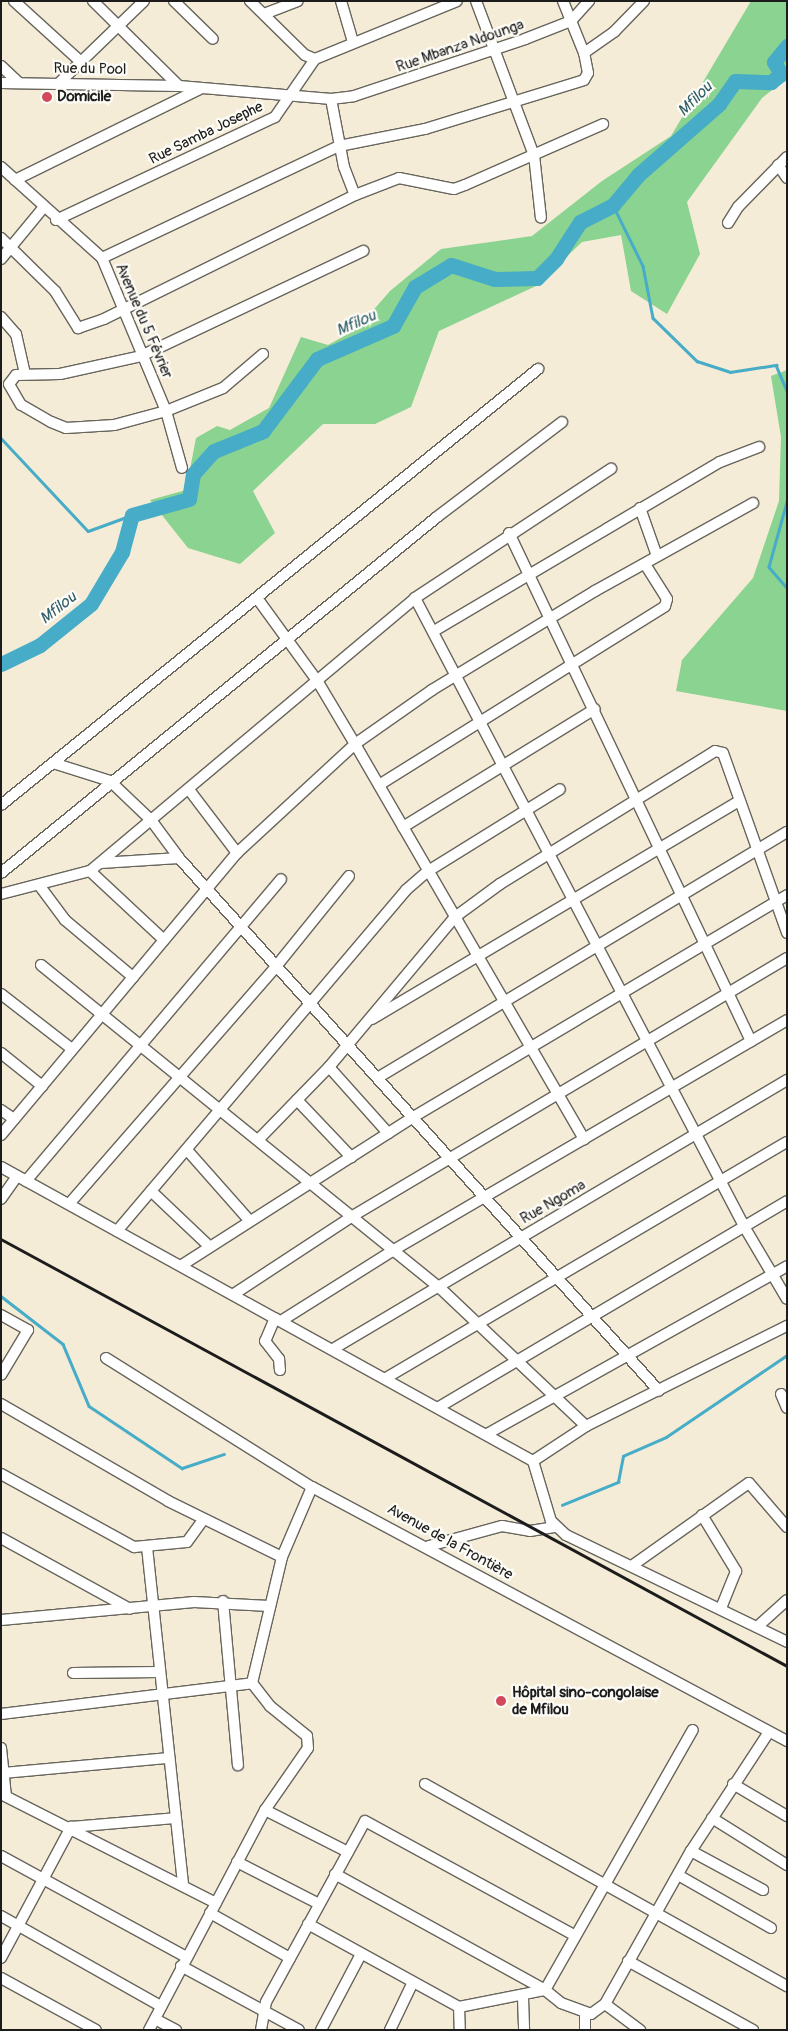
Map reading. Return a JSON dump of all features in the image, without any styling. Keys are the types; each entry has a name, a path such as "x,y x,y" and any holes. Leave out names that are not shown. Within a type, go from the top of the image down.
{"street":[{"path":"14,1 81,62"},
{"name":"Rue du Pool","path":"92,1 179,86"},
{"path":"59,83 144,1"},
{"path":"174,1 213,39"},
{"path":"250,1 305,55 315,59 457,1"},
{"path":"264,14 298,1"},
{"path":"341,1 353,42"},
{"path":"476,1 493,51 534,155 541,218"},
{"path":"102,258 339,146 426,130 513,100 584,80 588,73 584,53 563,1"},
{"name":"Rue Mbanza Ndounga","path":"290,96 331,99 373,92 493,51 571,21 589,1"},
{"path":"584,53 614,32 644,1"},
{"name":"Rue Samba Josephe","path":"56,220 275,117 315,59"},
{"path":"1,66 19,83"},
{"name":"Rue du Pool","path":"1,83 179,86 290,96"},
{"path":"15,180 200,89"},
{"path":"331,99 339,146 355,195"},
{"path":"1,238 70,308 78,328 126,308 355,195 399,178 454,188 603,124"},
{"path":"728,223 738,207 787,157"},
{"path":"778,165 787,178"},
{"name":"Avenue du 5 Février","path":"1,167 56,220 102,258 126,308 141,356 166,411 182,468"},
{"path":"1,259 43,208"},
{"path":"263,354 223,388 166,411 114,425 66,428 33,412 14,395 11,377 26,374 60,374 141,356 363,251"},
{"path":"1,317 16,334 26,374"},
{"path":"1,805 538,369"},
{"path":"1,873 110,781 287,638 562,422"},
{"path":"434,631 529,573 720,462 759,447"},
{"path":"1,894 90,871 190,791 415,598 509,533 611,469"},
{"path":"1,1135 238,853 355,744 458,676 549,620 657,556 753,503"},
{"path":"640,508 657,556"},
{"path":"509,533 549,620 595,709 751,1041"},
{"path":"379,784 572,666 665,606 667,599 645,564"},
{"path":"257,598 318,682 533,1047 584,1139"},
{"path":"415,598 482,721 745,1228 787,1299"},
{"path":"403,828 595,709"},
{"path":"259,1140 329,1067 455,917 550,854 719,750 787,933"},
{"path":"53,763 110,781 152,820 178,858 242,924 350,1043 522,1237 559,1275 659,1391"},
{"path":"117,1231 222,1109 385,912 428,871 560,789"},
{"path":"190,791 238,853"},
{"path":"369,1021 479,958 739,801"},
{"path":"380,1077 787,832"},
{"path":"101,862 178,858"},
{"path":"90,871 164,940"},
{"path":"69,1204 278,964 349,876"},
{"path":"1,1199 142,1046 281,879"},
{"path":"40,884 65,920 132,977"},
{"path":"182,1265 208,1245 311,1183 415,1116 624,994 704,943 787,895"},
{"path":"234,1294 351,1217 558,1092 787,958"},
{"path":"41,965 101,1015 182,1076 392,1251 440,1288 557,1394 586,1426"},
{"path":"1,994 72,1049"},
{"path":"280,1370 279,1359 265,1341 278,1320 392,1251 787,1020"},
{"path":"1,1053 42,1086"},
{"path":"329,1067 388,1133"},
{"name":"Rue Ngoma","path":"333,1349 440,1288 522,1237 787,1080"},
{"path":"297,1100 351,1157"},
{"path":"1,1110 14,1119"},
{"path":"386,1378 477,1322 787,1142"},
{"path":"187,1150 249,1220"},
{"path":"1,1167 439,1407 533,1461 556,1527"},
{"path":"151,1191 208,1245"},
{"path":"439,1407 592,1314 745,1228 787,1201"},
{"path":"486,1434 772,1272 787,1266"},
{"path":"1,1315 28,1330 1,1375"},
{"path":"533,1461 586,1426 787,1326"},
{"name":"Avenue de la Frontière","path":"106,1358 312,1487 429,1546 787,1741"},
{"path":"781,1394 787,1408"},
{"path":"1,1404 203,1520 282,1557"},
{"path":"1,1474 132,1546 147,1547 187,1542 203,1520"},
{"path":"634,1565 749,1483 787,1527"},
{"path":"252,1683 282,1557 312,1487"},
{"path":"702,1516 736,1571 721,1608"},
{"path":"429,1546 502,1526 530,1531 556,1527 787,1642"},
{"path":"1,1538 130,1609"},
{"path":"147,1547 183,1885"},
{"path":"757,1626 787,1600"},
{"path":"1,1620 223,1601 269,1606"},
{"path":"223,1601 228,1683 238,1765"},
{"path":"73,1673 159,1672"},
{"path":"1,1714 162,1696 228,1683 252,1683"},
{"path":"149,2030 265,1810 309,1742 299,1728 270,1706 252,1683"},
{"path":"308,1924 360,1956 459,2007 523,1998 545,1990 574,1935 606,1883 693,1730"},
{"path":"336,1874 585,2013 598,2011 605,2004 691,1851 733,1784 769,1732"},
{"path":"1,1748 4,1773 3,1795 71,1827 216,1903"},
{"path":"4,1773 169,1758"},
{"path":"425,1784 606,1883 654,1915 787,1986"},
{"path":"733,1784 787,1816"},
{"path":"265,1810 348,1852"},
{"path":"71,1827 175,1818"},
{"path":"712,1818 787,1865"},
{"path":"261,2030 262,2010 365,1821 574,1935"},
{"path":"1,1958 71,1827"},
{"path":"691,1851 763,1890"},
{"path":"1,1856 299,2030"},
{"path":"237,1862 319,1904"},
{"path":"678,1875 771,1928"},
{"path":"210,1913 290,1958"},
{"path":"1,1916 161,2006"},
{"path":"321,2030 360,1956"},
{"path":"628,1961 753,2030"},
{"path":"1,1978 96,2030"},
{"path":"390,2030 412,1984"},
{"path":"523,1998 524,2030"},
{"path":"605,2004 637,2029"},
{"path":"459,2007 460,2030"},
{"path":"585,2013 585,2030"},
{"path":"155,2019 176,2030"}],"green space":[{"path":"751,1 787,1 787,78 762,98 687,202 700,254 667,314 631,291 621,235 582,242 536,286 439,331 411,407 375,424 323,424 253,491 275,533 240,564 188,548 150,500 186,490 196,438 217,426 230,430 269,408 301,337 328,345 357,329 390,291 441,249 532,236 602,181 671,136"},
{"path":"787,370 787,711 676,691 682,660 753,578 779,501 781,437 771,376"}],"waterway":[{"name":"Mfilou","path":"1,664 40,645 91,604 122,552 132,515 189,499 193,474 214,451 263,431 317,359 393,326 415,287 451,265 495,279 537,278 556,259 580,222 613,205 638,175 719,104 735,81 771,82 781,74 774,62 787,46"},
{"path":"613,205 643,266 653,318 697,361 730,372 776,365 787,391"},
{"path":"1,438 88,531 132,515"},
{"path":"787,502 769,567 787,588"},
{"path":"1,1296 63,1344 89,1406 182,1468 224,1454"},
{"path":"562,1505 618,1482 623,1456 666,1437 787,1355"}],"railway":[{"path":"1,1239 787,1666"}],"place":[{"name":"Domicile","path":"47,97"},
{"name":"Hôpital sino-congolaise de Mfilou","path":"501,1701"}]}
